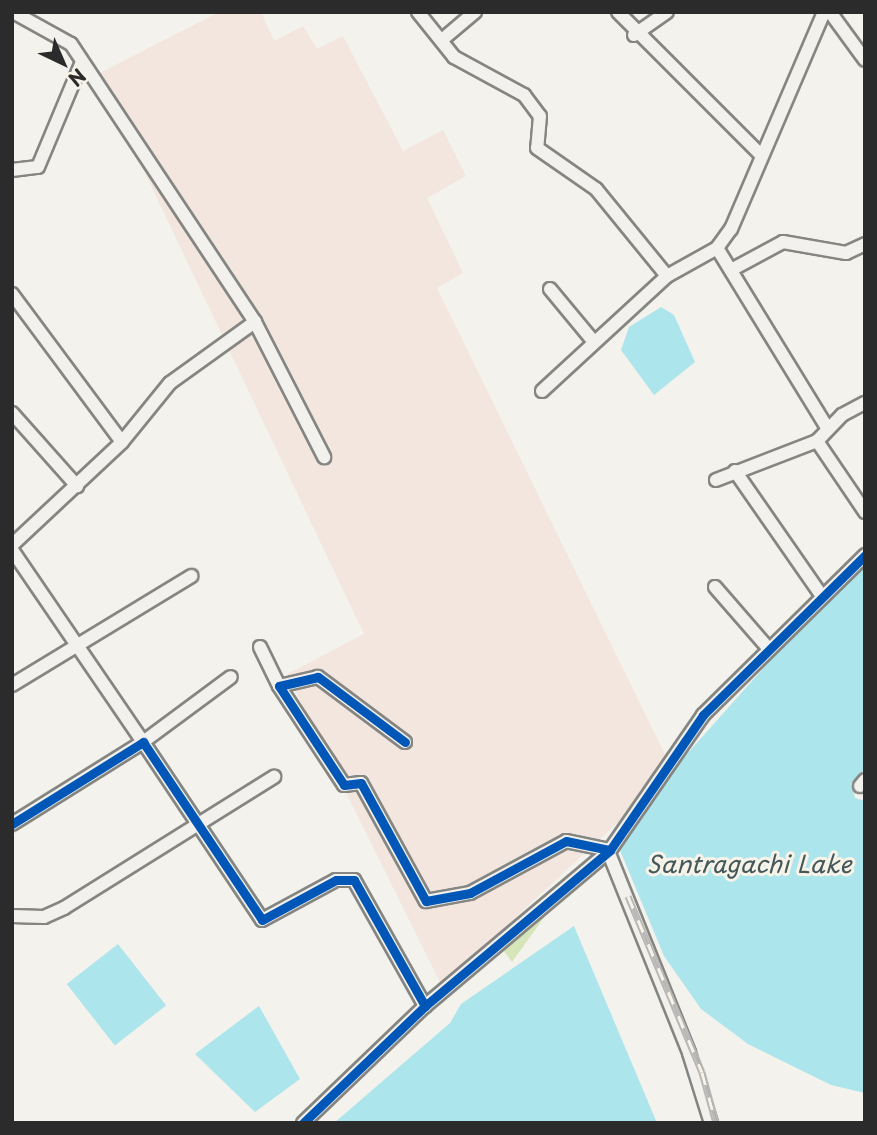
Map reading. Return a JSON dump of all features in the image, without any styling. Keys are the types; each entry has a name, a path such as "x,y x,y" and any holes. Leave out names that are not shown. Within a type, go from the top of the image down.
{"street":[{"path":"13,12 71,44 255,322 324,457"},
{"path":"418,12 443,39 454,57 524,95 540,116 537,148 596,189 667,276"},
{"path":"443,39 475,12"},
{"path":"618,12 634,35 760,154"},
{"path":"634,35 667,12"},
{"path":"542,391 667,276 717,248 736,218 760,154 824,12"},
{"path":"830,12 865,60"},
{"path":"12,170 38,167 82,62"},
{"path":"732,270 783,242 846,253 865,244"},
{"path":"717,248 732,270 751,313 828,429"},
{"path":"550,289 594,342"},
{"path":"12,294 122,442"},
{"path":"255,322 170,383 122,442 12,547 262,920 336,880 354,880 425,1006"},
{"path":"716,480 817,441 828,429 865,403"},
{"path":"12,413 77,486"},
{"path":"817,441 865,512"},
{"path":"735,471 822,596"},
{"path":"303,1123 425,1006 609,850 703,715 865,555"},
{"path":"12,685 191,576"},
{"path":"715,587 768,648"},
{"path":"260,647 279,686 344,785 361,783 426,901 470,893 566,841 609,850"},
{"path":"12,824 143,742 231,677"},
{"path":"279,686 318,677 405,742"},
{"path":"12,916 54,913 199,827 274,776"},
{"path":"609,850 690,1053 711,1123"}],"shaded area":[{"path":"219,12 261,12 274,41 303,26 317,49 343,36 403,151 443,130 466,176 427,198 463,273 437,288 673,771 442,986 287,674 364,634 98,74"}],"green space":[{"path":"556,901 512,962 503,950"}],"water":[{"path":"661,307 674,315 695,362 654,395 621,350 629,327"},
{"name":"Santragachi Lake","path":"865,554 865,768 851,784 855,798 865,801 865,1093 831,1085 748,1044 701,1009 664,956 614,836"},
{"path":"574,926 657,1123 334,1123 450,1023 461,1004"},
{"path":"118,944 166,1005 115,1045 67,984"},
{"path":"259,1006 300,1079 255,1112 195,1054"}],"railway":[{"path":"628,896 702,1072 716,1123"}],"cycle path":[{"path":"303,1123 425,1006 610,850 703,715 865,555"},
{"path":"405,742 318,677 279,686 344,785 361,783 426,901 470,893 566,841 610,850"},
{"path":"12,824 143,742 262,920 336,880 354,880 425,1006"}]}
